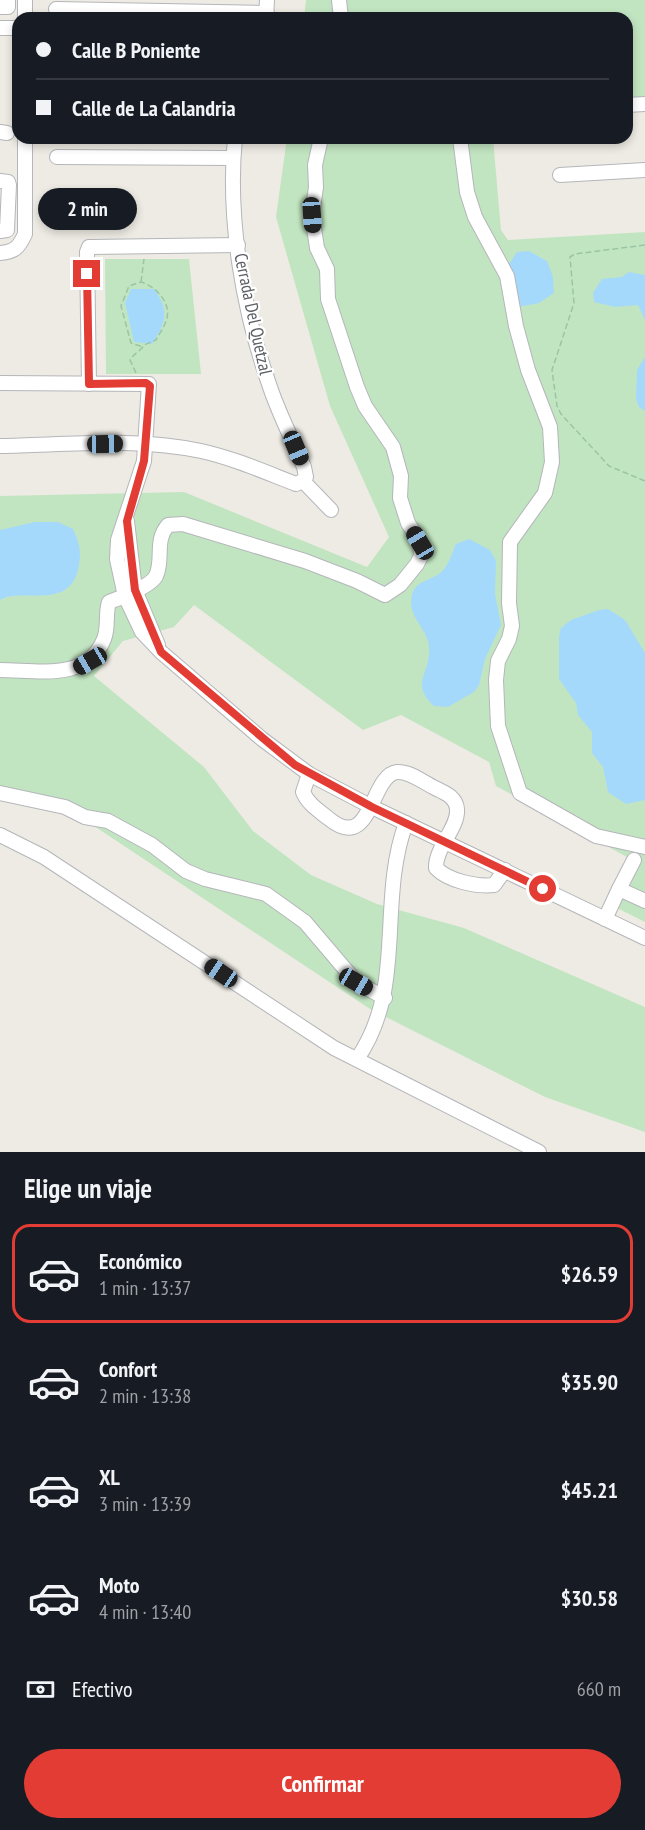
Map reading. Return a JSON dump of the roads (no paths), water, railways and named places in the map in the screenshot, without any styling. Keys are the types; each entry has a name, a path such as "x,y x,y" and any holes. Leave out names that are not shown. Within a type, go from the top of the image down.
{"street":[{"path":"0,7 8,7 8,0"},
{"path":"56,9 266,10"},
{"path":"0,253 11,252 20,247 25,234 26,144"},
{"name":"Cerrada Del Quetzal","path":"235,144 233,206 238,245 260,354 270,389 304,468 306,477 303,481"},
{"path":"0,670 74,670 90,661 104,640 109,602 151,582 156,575 158,546 162,533 168,525 183,524 305,561 357,581 385,596 400,585 421,556 420,543 408,523 400,498 401,476 393,447 366,406 357,387 328,299 327,270 317,248 312,215 316,187 315,165 320,144"},
{"path":"461,144 467,192 475,217 507,276 516,326 525,359 536,395 550,427 552,462 545,493 510,542 509,603 512,626 509,639 498,661 498,726 520,793 596,836 645,847"},
{"path":"57,157 233,158"},
{"path":"560,175 645,170"},
{"path":"0,181 8,182 9,185 4,206 7,230 0,231"},
{"path":"89,384 87,252 89,247 238,245"},
{"path":"0,383 149,384 146,444 127,521 118,540 117,560 142,632 161,652 262,739 309,774 372,807 645,938"},
{"path":"0,446 146,444 203,451 296,484 303,481 331,510"},
{"path":"309,774 303,792 309,803 339,827 355,826 372,807 388,776 396,772 406,773 449,795 456,802 458,812 436,859 436,868 442,874 481,886 494,885 505,870"},
{"path":"0,793 64,807 85,817 108,821 152,845 186,871 205,879 266,894 305,922 356,982 385,998"},
{"path":"357,1059 366,1046 385,998 390,952 390,892 399,842 406,823"},
{"path":"0,835 44,857 310,1034 539,1152"},
{"path":"605,919 634,860"},
{"path":"620,889 645,900"}],"water":[{"path":"529,251 547,261 553,277 554,293 539,303 518,307 516,284 509,264 517,252"},
{"path":"629,272 645,275 645,320 638,305 615,307 594,302 593,293 602,279 622,277"},
{"path":"131,289 154,289 162,304 163,323 152,344 134,342 125,303"},
{"path":"645,357 645,411 639,407 636,399 637,370"},
{"path":"35,522 58,522 73,529 79,544 80,559 73,583 54,594 9,597 0,600 0,530"},
{"path":"469,539 490,550 496,561 495,594 501,625 485,659 479,685 474,692 448,707 434,706 423,691 422,684 429,647 428,640 414,616 412,595 417,586 443,570 456,544"},
{"path":"608,609 625,620 645,653 645,800 626,804 608,792 603,767 592,753 592,732 578,715 576,703 559,679 561,628 571,620"}]}
